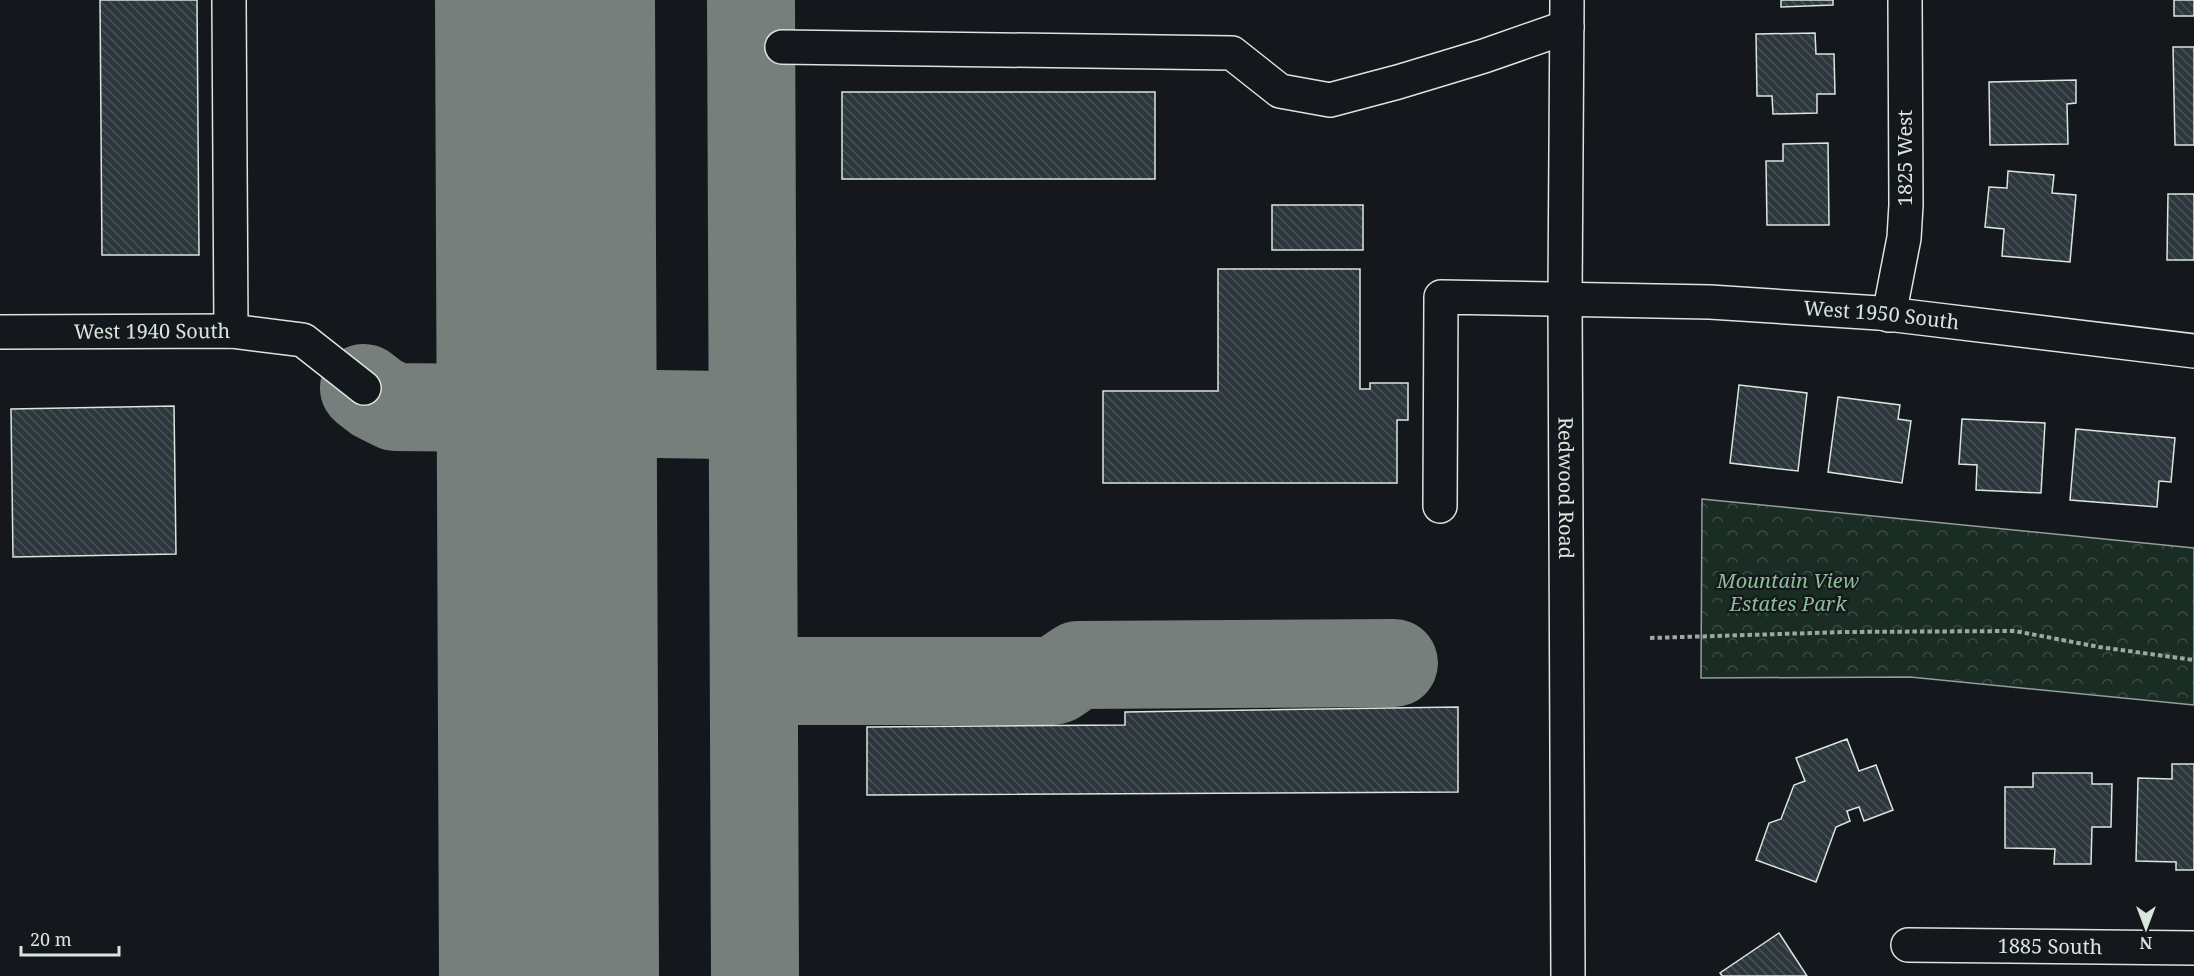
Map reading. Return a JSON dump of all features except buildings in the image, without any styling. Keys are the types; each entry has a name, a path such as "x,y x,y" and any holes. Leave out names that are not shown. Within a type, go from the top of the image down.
{"street":[{"path":"229,0 231,332"},
{"name":"1825 West","path":"1889,315 1904,238 1906,205 1905,0"},
{"path":"782,47 1232,53 1280,92 1330,100 1409,79 1567,13"},
{"name":"Redwood Road","path":"1567,13 1565,299 1568,976"},
{"name":"West 1950 South","path":"1440,506 1441,297 1710,302 1889,315 2194,351"},
{"name":"West 1940 South","path":"0,332 231,332 303,340 364,388"},
{"name":"1885 South","path":"1908,945 2194,948"}],"path":[{"path":"1650,638 1845,632 2015,631 2099,647 2194,660"}],"green space":[{"name":"Mountain View Estates Park","path":"1702,499 2194,548 2194,705 1910,677 1701,678"}],"taxiway":[{"path":"751,0 755,976"},
{"path":"547,341 561,384 575,401 595,413 721,415 740,408 752,391"},
{"path":"364,388 395,407 493,408 509,401 523,390 537,367 547,341"},
{"path":"493,408 515,419 530,435 547,478"},
{"path":"754,653 757,664 763,672 771,678 782,681 1050,681 1056,680 1078,665 1394,663"}],"runway":[{"path":"545,0 549,976"}]}
